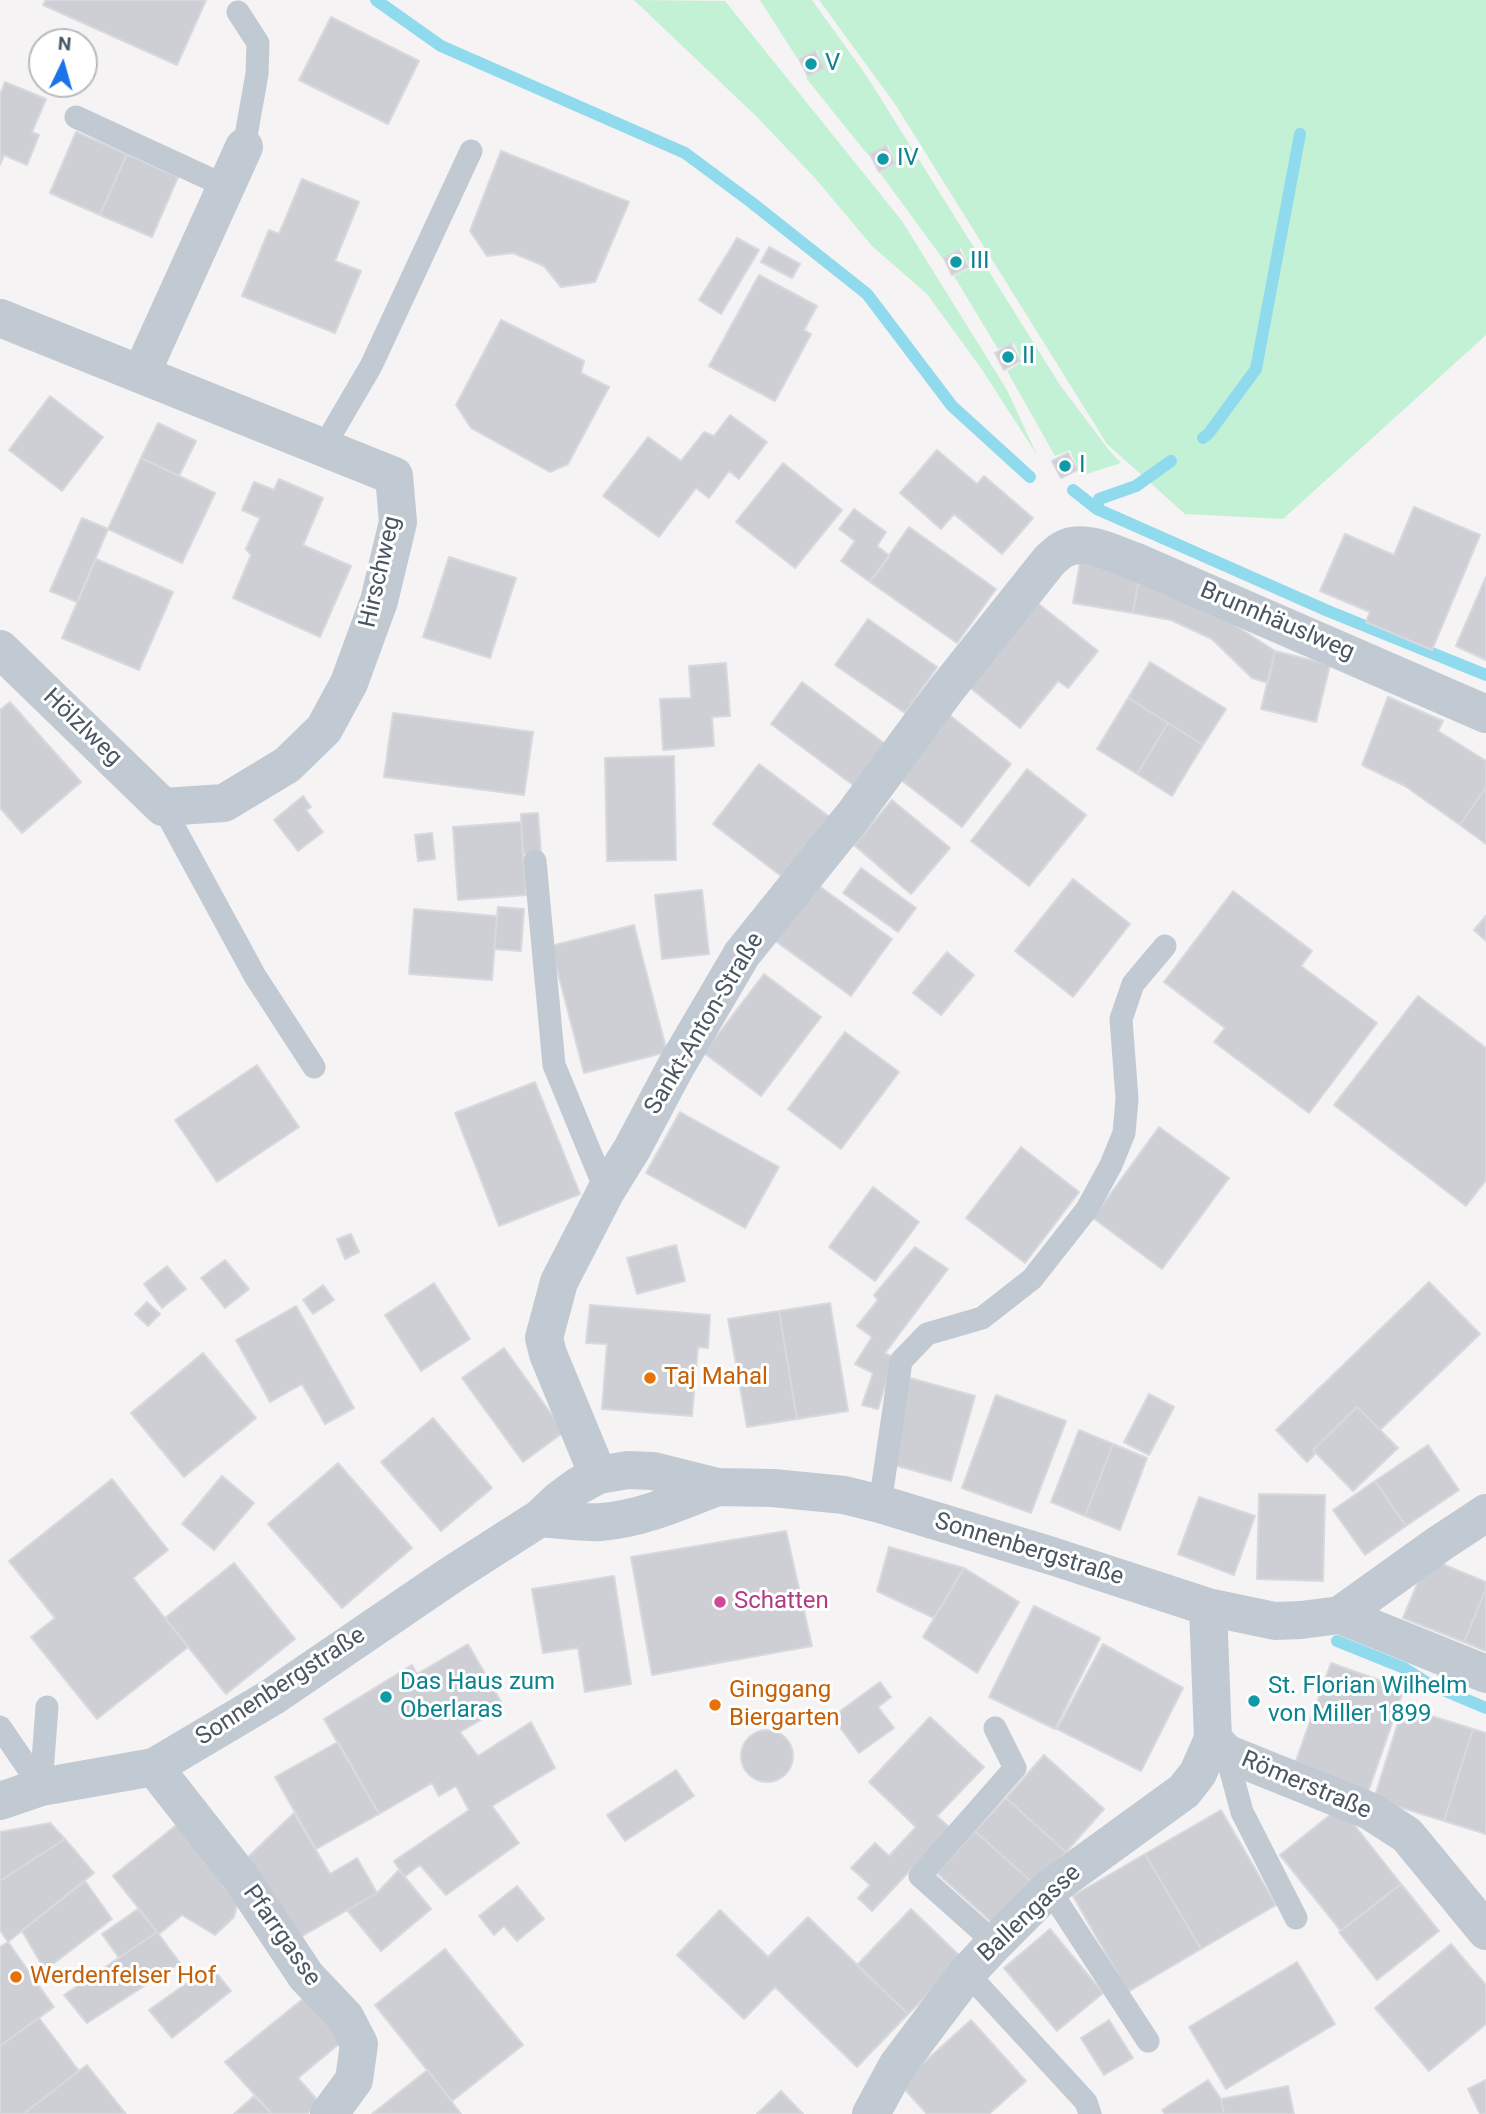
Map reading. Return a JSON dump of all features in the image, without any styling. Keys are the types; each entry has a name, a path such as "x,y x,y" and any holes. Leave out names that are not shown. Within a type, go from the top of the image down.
{"street":[{"path":"141,374 244,147"},
{"name":"Hirschweg","path":"0,318 394,476 398,522 379,601 349,682 324,729 287,765 224,803 163,807"},
{"name":"Brunnhäuslweg","path":"1065,533 1080,545 1135,561 1486,714"},
{"name":"Sankt-Anton-Straße","path":"598,1475 544,1338 559,1282 606,1191 742,954 853,816 946,690 1049,561 1065,533"},
{"name":"Hölzlweg","path":"0,649 163,807"},
{"name":"Sonnenbergstraße","path":"0,1801 41,1787 153,1767 272,1697 540,1518 568,1493 598,1475 628,1470 653,1471 717,1487 814,1491 880,1504 1208,1607 1275,1620 1340,1615"},
{"name":"Sonnenbergstraße","path":"540,1518 598,1522 616,1520 663,1508 717,1487"},
{"path":"1340,1615 1486,1513"},
{"name":"Römerstraße","path":"1208,1607 1220,1746 1370,1811 1389,1822 1407,1836 1486,1931"},
{"path":"1340,1615 1486,1674"},
{"name":"Ballengasse","path":"871,2114 897,2066 967,1973 995,1943 1049,1889 1184,1791 1220,1746"},
{"name":"Pfarrgasse","path":"153,1767 241,1878 306,1976 345,2017 359,2044 354,2080 329,2114"}],"lane":[{"path":"238,12 258,43 257,74 244,147"},
{"path":"76,117 225,186"},
{"path":"323,448 371,366 471,151"},
{"path":"163,807 255,976 314,1067"},
{"path":"535,862 554,1065 606,1191"},
{"path":"880,1504 901,1361 927,1334 982,1318 1032,1279 1087,1209 1111,1165 1124,1133 1127,1099 1121,1019 1133,984 1165,946"},
{"path":"41,1787 47,1707"},
{"path":"0,1727 41,1787"},
{"path":"995,1728 1015,1768 920,1876 995,1943"},
{"path":"1220,1746 1242,1812 1296,1918"},
{"path":"1049,1889 1148,2041"},
{"path":"967,1973 1086,2102 1090,2114"}],"green space":[{"path":"634,0 725,1 902,221 1007,390 1037,455 981,368 927,294 872,246 815,178 758,118"},
{"path":"760,0 812,0 866,75 1060,385 1121,463 1080,476 1070,450 1055,456 1007,371 1022,362 1014,343 998,349 954,276 970,268 961,248 943,259 880,173 896,163 888,145 868,155 806,78 824,68 817,50 797,58"},
{"path":"819,0 1486,0 1486,335 1283,519 1185,514 1107,444 895,104"}],"building":[{"path":"46,0 206,0 177,65 43,5"},
{"path":"331,17 419,61 388,124 299,80"},
{"name":"V","path":"815,51 824,68 808,76 799,59"},
{"path":"5,82 28,92 28,98 46,99 32,132 39,135 27,165 4,155 0,165 0,95"},
{"path":"76,132 127,154 100,215 50,193"},
{"name":"IV","path":"886,146 895,163 879,172 870,154"},
{"path":"501,151 629,202 595,282 561,287 544,266 513,253 487,256 470,231"},
{"path":"127,154 178,177 152,237 100,215"},
{"path":"302,179 359,202 335,261 361,271 335,333 242,296 269,230 279,234"},
{"path":"737,238 759,250 721,314 699,300"},
{"path":"769,247 800,264 792,278 761,262"},
{"name":"III","path":"959,250 968,267 952,275 944,258"},
{"path":"759,275 817,306 804,330 811,334 775,401 709,366"},
{"path":"501,320 584,361 581,373 609,387 568,464 550,472 471,428 456,405"},
{"name":"II","path":"1011,344 1020,361 1004,370 995,353"},
{"path":"50,396 103,437 62,491 9,450"},
{"path":"730,415 767,442 739,479 729,471 709,498 696,488 659,537 603,496 648,437 681,461 704,432 714,436"},
{"path":"158,423 196,441 179,476 141,458"},
{"path":"937,450 977,484 984,476 1033,518 1002,554 954,514 941,529 900,493"},
{"name":"I","path":"1068,453 1077,470 1061,478 1052,461"},
{"path":"141,458 215,493 182,563 108,529"},
{"path":"783,463 842,510 795,568 736,522"},
{"path":"279,479 323,498 303,545 351,566 320,637 233,598 251,555 246,549 260,518 242,510 254,482 274,490"},
{"path":"1414,507 1480,535 1432,650 1366,622 1370,612 1320,591 1345,534 1394,555"},
{"path":"854,509 886,532 877,546 890,556 870,582 841,561 855,541 839,529"},
{"path":"82,518 108,529 77,602 50,591"},
{"path":"909,527 996,589 957,643 870,582"},
{"path":"449,557 516,578 490,658 423,637"},
{"path":"96,559 173,592 139,670 62,638"},
{"path":"1080,563 1140,573 1133,613 1073,603"},
{"path":"1486,577 1486,660 1456,646"},
{"path":"1138,583 1222,617 1275,651 1268,683 1252,678 1212,639 1171,620 1133,613"},
{"path":"1035,601 1098,651 1068,688 1058,681 1020,728 968,686"},
{"path":"868,619 937,667 905,713 835,665"},
{"path":"1275,651 1330,665 1316,722 1261,709"},
{"path":"1150,662 1226,709 1203,745 1128,698"},
{"path":"726,663 730,716 712,717 714,746 663,750 660,699 691,698 689,666"},
{"path":"802,682 888,746 857,788 771,724"},
{"path":"1388,697 1443,721 1438,731 1486,761 1486,787 1460,825 1405,786 1362,765"},
{"path":"1128,698 1168,723 1137,774 1097,749"},
{"path":"10,702 81,782 22,833 0,808 0,710"},
{"path":"393,713 533,732 524,795 384,777"},
{"path":"947,713 1011,764 962,827 897,777"},
{"path":"1168,723 1203,745 1172,796 1137,774"},
{"path":"674,756 676,860 607,861 605,758"},
{"path":"759,764 831,818 785,879 713,824"},
{"path":"1027,769 1086,815 1029,886 971,841"},
{"path":"1486,787 1486,844 1460,825"},
{"path":"303,796 311,807 306,810 323,832 298,851 274,820"},
{"path":"892,800 950,848 911,894 854,845"},
{"path":"538,813 541,853 523,854 521,814"},
{"path":"521,822 526,895 458,900 453,827"},
{"path":"432,833 435,859 418,861 415,835"},
{"path":"861,868 916,908 898,932 843,893"},
{"path":"1073,879 1130,924 1073,997 1015,951"},
{"path":"815,883 892,939 851,996 774,940"},
{"path":"702,890 709,954 662,959 655,895"},
{"path":"1233,891 1312,951 1301,966 1377,1023 1309,1113 1214,1042 1225,1028 1164,982"},
{"path":"498,907 524,909 521,951 494,949"},
{"path":"414,909 497,916 492,980 409,974"},
{"path":"1486,916 1486,941 1474,930"},
{"path":"634,925 667,1052 584,1073 551,946"},
{"path":"947,952 974,975 941,1015 913,993"},
{"path":"764,974 821,1017 761,1096 704,1053"},
{"path":"1418,996 1486,1048 1486,1180 1466,1206 1334,1105"},
{"path":"845,1032 899,1072 841,1149 788,1109"},
{"path":"257,1065 299,1127 217,1182 175,1120"},
{"path":"535,1082 580,1194 499,1226 455,1113"},
{"path":"680,1112 779,1167 745,1228 646,1173"},
{"path":"1159,1127 1229,1178 1162,1269 1093,1218"},
{"path":"1021,1147 1079,1192 1025,1263 966,1218"},
{"path":"873,1187 919,1222 875,1281 829,1247"},
{"path":"351,1234 359,1252 345,1259 337,1239"},
{"path":"676,1245 685,1281 637,1294 627,1258"},
{"path":"915,1247 948,1269 885,1353 894,1358 878,1409 862,1405 873,1373 855,1364 872,1337 857,1326 878,1300 874,1295"},
{"path":"225,1260 249,1289 225,1308 201,1278"},
{"path":"167,1266 186,1289 162,1308 144,1284"},
{"path":"1429,1282 1480,1334 1380,1430 1357,1407 1313,1450 1316,1453 1307,1462 1276,1430"},
{"path":"434,1283 470,1339 421,1371 385,1315"},
{"path":"323,1285 334,1300 313,1314 303,1300"},
{"path":"147,1302 160,1314 148,1326 135,1314"},
{"path":"830,1303 848,1411 797,1419 779,1311"},
{"name":"Taj Mahal","path":"590,1305 710,1315 708,1348 698,1347 692,1416 602,1409 607,1344 586,1343"},
{"path":"296,1306 354,1408 325,1424 302,1384 270,1402 236,1340"},
{"path":"779,1311 797,1419 747,1427 728,1319"},
{"path":"504,1348 564,1432 523,1462 462,1378"},
{"path":"203,1353 256,1418 184,1477 131,1413"},
{"path":"910,1378 975,1396 951,1481 887,1463"},
{"path":"1149,1394 1174,1407 1149,1455 1124,1442"},
{"path":"996,1395 1066,1421 1031,1513 962,1488"},
{"path":"1357,1407 1398,1448 1353,1491 1313,1450"},
{"path":"433,1418 492,1488 441,1531 381,1462"},
{"path":"1079,1430 1113,1444 1085,1516 1051,1502"},
{"path":"1113,1444 1147,1458 1120,1530 1085,1516"},
{"path":"1428,1445 1459,1490 1406,1526 1375,1481"},
{"path":"338,1463 412,1548 342,1608 268,1524"},
{"path":"222,1476 254,1503 214,1550 182,1524"},
{"path":"112,1479 168,1550 133,1578 188,1647 97,1719 31,1637 55,1618 9,1561"},
{"path":"1375,1481 1406,1526 1365,1555 1333,1510"},
{"path":"1259,1494 1325,1495 1323,1581 1257,1579"},
{"path":"1199,1497 1255,1516 1234,1575 1178,1554"},
{"name":"Schatten","path":"786,1531 812,1646 652,1675 631,1557"},
{"path":"889,1547 964,1568 934,1618 877,1591"},
{"path":"1428,1558 1486,1582 1486,1589 1464,1642 1403,1618"},
{"path":"234,1563 295,1639 226,1694 165,1618"},
{"path":"964,1568 1019,1602 977,1673 923,1637"},
{"path":"614,1576 631,1684 585,1692 578,1648 543,1653 532,1589"},
{"path":"1486,1589 1486,1651 1464,1642"},
{"path":"1034,1606 1100,1638 1055,1729 989,1697"},
{"path":"468,1644 504,1707 460,1732 478,1756 531,1722 555,1768 492,1806 519,1843 446,1895 420,1865 404,1877 394,1861 469,1810 456,1786 439,1796 432,1783 379,1814 324,1719 412,1665 417,1674"},
{"path":"1103,1644 1183,1688 1141,1771 1057,1729"},
{"path":"1331,1663 1404,1689 1367,1795 1293,1769"},
{"path":"880,1682 891,1697 878,1707 894,1728 859,1753 832,1717"},
{"path":"1403,1707 1473,1729 1444,1821 1374,1799"},
{"path":"930,1717 984,1767 937,1816 950,1828 872,1911 858,1898 870,1885 851,1868 875,1843 889,1856 916,1827 869,1782"},
{"path":"1473,1729 1486,1733 1486,1834 1444,1821"},
{"path":"767,1730 777,1732 785,1738 791,1746 791,1766 785,1774 777,1780 767,1782 757,1780 749,1774 743,1766 741,1756 743,1746 749,1738 757,1732"},
{"path":"338,1742 379,1814 316,1849 275,1777"},
{"path":"1044,1755 1104,1809 1066,1852 1006,1798"},
{"path":"676,1770 694,1796 625,1841 607,1815"},
{"path":"1006,1798 1066,1852 1035,1885 975,1831"},
{"path":"1340,1807 1401,1884 1341,1931 1280,1855"},
{"path":"1221,1810 1276,1905 1201,1949 1145,1854"},
{"path":"294,1813 330,1874 357,1858 377,1893 292,1942 245,1860"},
{"path":"184,1819 230,1876 222,1885 238,1902 234,1917 215,1935 182,1915 159,1934 113,1876"},
{"path":"50,1823 65,1839 0,1881 0,1832"},
{"path":"975,1831 1035,1885 997,1927 937,1873"},
{"path":"65,1839 94,1873 8,1942 0,1930 0,1881"},
{"path":"1145,1854 1201,1949 1128,1992 1073,1896"},
{"path":"399,1870 431,1909 381,1951 347,1910 377,1893"},
{"path":"85,1881 112,1919 45,1970 22,1931"},
{"path":"1401,1884 1439,1931 1377,1980 1339,1932"},
{"path":"517,1886 544,1919 517,1941 504,1926 494,1935 479,1916"},
{"path":"138,1909 157,1932 119,1958 102,1934"},
{"path":"911,1909 963,1959 908,2014 857,1965"},
{"path":"720,1910 768,1957 808,1917 908,2014 857,2067 775,1987 744,2019 677,1955"},
{"path":"1050,1929 1103,1993 1057,2031 1004,1968"},
{"path":"157,1932 180,1963 87,2023 64,1995"},
{"name":"Werdenfelser Hof","path":"8,1942 54,2007 0,2046 0,1947"},
{"path":"1451,1944 1486,1985 1486,2024 1429,2071 1375,2008"},
{"path":"445,1949 523,2045 452,2101 375,2005"},
{"path":"1297,1962 1335,2024 1226,2089 1189,2027"},
{"path":"211,1966 231,1991 172,2038 149,2010"},
{"path":"309,1994 345,2039 298,2078 319,2102 307,2114 272,2114 225,2062"},
{"path":"39,2018 79,2071 23,2114 0,2114 0,2046"},
{"path":"971,2020 1026,2081 989,2114 927,2114 900,2084"},
{"path":"1109,2020 1133,2058 1104,2075 1081,2038"},
{"path":"87,2065 126,2114 23,2114 79,2071"},
{"path":"428,2070 461,2114 372,2114 421,2075"},
{"path":"1208,2080 1221,2099 1224,2114 1165,2114 1162,2110"},
{"path":"1486,2080 1486,2114 1480,2114 1468,2089"},
{"path":"1288,2086 1294,2114 1224,2114 1221,2099"},
{"path":"781,2091 803,2114 757,2114"},
{"path":"254,2096 272,2114 234,2114"}],"waterway":[{"path":"376,0 441,46 685,153 867,294 952,406 1030,477"},
{"path":"1203,438 1256,369 1300,134"},
{"path":"1097,509 1099,499 1136,486 1171,461"},
{"path":"1073,490 1097,509 1328,611 1486,675"},
{"path":"1337,1641 1404,1668 1429,1684 1486,1708"}],"place":[{"name":"V","path":"811,64"},
{"name":"IV","path":"883,159"},
{"name":"III","path":"956,262"},
{"name":"II","path":"1008,357"},
{"name":"I","path":"1065,466"},
{"name":"Taj Mahal","path":"650,1378"},
{"name":"Schatten","path":"720,1602"},
{"name":"Das Haus zum Oberlaras","path":"386,1697"},
{"name":"St. Florian Wilhelm von Miller 1899","path":"1254,1701"},
{"name":"Ginggang Biergarten","path":"715,1705"},
{"name":"Werdenfelser Hof","path":"16,1977"}]}
